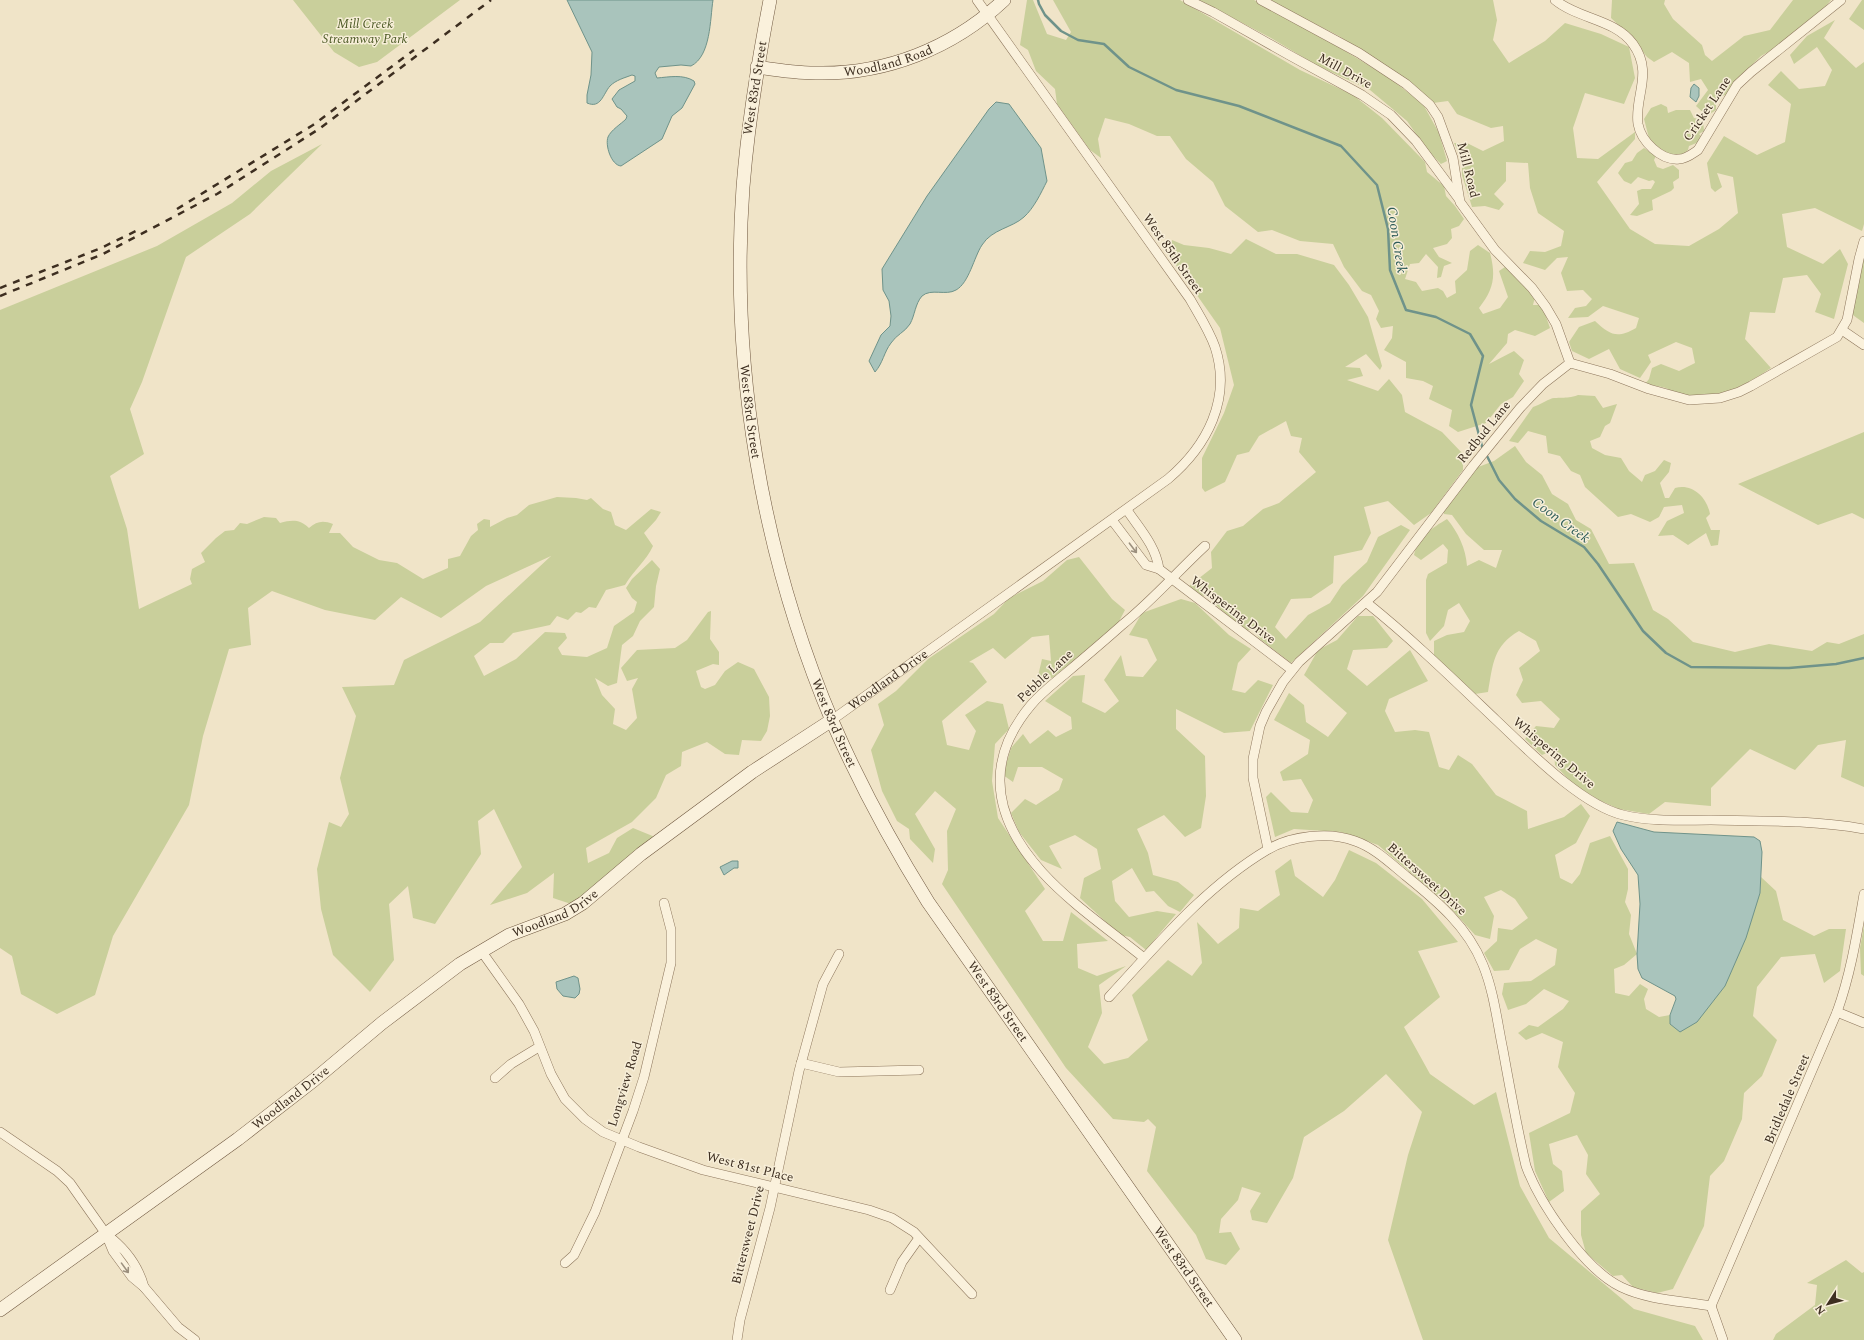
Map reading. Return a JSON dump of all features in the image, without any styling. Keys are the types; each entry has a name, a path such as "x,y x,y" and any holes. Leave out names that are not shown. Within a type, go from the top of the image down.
{"main road":[{"name":"West 83rd Street","path":"770,0 757,66 748,136 740,244 744,354 749,406 761,482 784,581 814,674 832,720 860,782 882,825 928,902 1235,1340"},
{"name":"Woodland Road","path":"757,66 814,73 835,73 874,68 928,51 966,31 988,15 1004,0"},
{"name":"Woodland Drive","path":"0,1310 238,1139 314,1080 382,1023 460,964 509,935 564,914 583,903 641,854 752,772 832,720"}],"street":[{"name":"West 85th Street","path":"977,0 1190,299 1206,326 1218,358 1220,374 1219,396 1214,418 1207,435 1184,466 1112,520"},
{"name":"Mill Drive","path":"1188,0 1213,12 1373,102 1403,125 1460,202"},
{"name":"Mill Road","path":"1261,0 1359,53 1406,84 1425,100 1438,117 1454,158 1460,202 1495,250 1532,288 1546,307 1556,324 1570,363"},
{"name":"Cricket Lane","path":"1555,0 1564,7 1614,27 1633,44 1642,63 1643,81 1638,125 1643,137 1659,153 1671,159 1679,159 1689,156 1698,150 1737,85 1751,72 1841,0"},
{"path":"1570,363 1610,374 1678,398 1703,400 1720,398 1751,386 1838,337 1847,320 1858,260 1864,241"},
{"path":"1842,330 1864,345"},
{"name":"Redbud Lane","path":"1268,849 1253,778 1253,759 1256,740 1266,712 1292,670 1367,603 1377,592 1487,448 1534,392 1570,363"},
{"path":"1127,510 1152,546 1158,558 1159,569"},
{"name":"Woodland Drive","path":"832,720 1112,520"},
{"name":"Whispering Drive","path":"1112,520 1146,565 1159,569 1292,670"},
{"name":"Pebble Lane","path":"1144,958 1056,885 1030,857 1014,833 1006,816 999,788 1000,772 1005,749 1018,721 1032,704 1130,619 1170,578 1205,546"},
{"name":"Whispering Drive","path":"1367,603 1552,771 1579,792 1601,806 1623,815 1638,818 1666,820 1784,821 1836,824 1864,829"},
{"name":"Bittersweet Drive","path":"1109,997 1144,958 1199,903 1234,874 1268,849 1287,841 1315,837 1340,837 1354,840 1370,848 1382,856 1449,914 1471,941 1488,980 1524,1160 1531,1181 1543,1202 1581,1254 1607,1279 1621,1287 1635,1292 1711,1306"},
{"name":"Bridledale Street","path":"1711,1306 1837,1012 1852,961 1864,894"},
{"name":"Longview Road","path":"565,1263 574,1254 595,1212 644,1076 671,963 671,930 664,903"},
{"name":"West 81st Place","path":"482,952 519,1004 534,1031 539,1047 558,1088 574,1110 603,1132 703,1170 869,1210 892,1218 919,1238 972,1294"},
{"name":"Bittersweet Drive","path":"738,1340 740,1320 774,1187 802,1063 823,984 839,954"},
{"path":"1837,1012 1864,1023"},
{"path":"495,1078 511,1064 539,1047"},
{"path":"802,1063 838,1072 920,1070"},
{"path":"0,1133 57,1171 70,1183 106,1234 117,1256 132,1277 144,1287 178,1327 196,1340"},
{"path":"890,1290 902,1262 919,1238"},
{"path":"1711,1306 1723,1340"}],"green space":[{"name":"Mill Creek Streamway Park","path":"293,0 460,0 377,62 359,67 334,52"},
{"path":"1027,0 1033,0 1047,34 1066,40 1071,32 1053,0 1180,0 1300,70 1353,95 1382,118 1425,162 1427,172 1444,186 1446,196 1464,219 1459,226 1451,229 1452,238 1447,244 1433,248 1439,257 1452,263 1444,266 1441,277 1437,278 1438,267 1426,254 1419,263 1410,264 1405,279 1416,282 1422,291 1438,288 1443,291 1447,298 1456,293 1455,281 1467,270 1470,251 1478,245 1490,253 1493,269 1491,288 1479,308 1483,314 1500,308 1508,297 1499,271 1505,267 1518,277 1522,285 1525,286 1535,297 1533,305 1542,305 1550,328 1535,336 1515,330 1508,334 1507,343 1489,364 1514,351 1524,360 1519,374 1524,381 1513,397 1501,404 1486,423 1458,432 1449,426 1452,410 1429,399 1433,386 1423,381 1406,378 1406,362 1384,350 1392,338 1393,326 1381,328 1376,319 1379,311 1371,295 1362,291 1344,267 1333,244 1300,241 1272,230 1258,232 1225,206 1213,182 1186,159 1170,136 1157,136 1129,124 1105,118 1098,139 1101,158 1090,150 1057,104 1055,89 1036,71 1028,50 1020,45"},
{"path":"1199,0 1254,0 1297,22 1388,77 1423,104 1439,133 1447,161 1441,164 1428,151 1407,121 1370,90 1316,65 1271,38"},
{"path":"1268,0 1493,0 1497,20 1493,40 1509,63 1545,41 1565,23 1601,34 1629,47 1635,78 1624,104 1585,93 1573,128 1577,158 1598,159 1635,132 1635,139 1597,182 1630,229 1655,244 1689,246 1719,229 1738,213 1733,177 1717,173 1722,187 1715,192 1711,188 1707,163 1724,136 1757,155 1785,142 1791,104 1768,85 1781,71 1799,89 1825,86 1832,70 1817,47 1794,64 1790,55 1807,36 1835,20 1824,38 1856,68 1864,62 1864,224 1862,231 1815,208 1782,214 1787,247 1823,264 1840,249 1848,264 1834,319 1815,312 1821,294 1807,275 1783,278 1775,313 1750,312 1745,339 1771,368 1739,387 1705,396 1680,394 1666,388 1645,384 1649,379 1652,368 1661,364 1679,371 1695,363 1692,348 1676,342 1648,355 1651,362 1640,378 1620,369 1609,349 1589,359 1572,351 1569,342 1579,327 1595,321 1605,330 1614,334 1624,334 1636,328 1639,318 1603,306 1588,317 1568,318 1575,308 1586,306 1592,299 1583,290 1567,291 1561,273 1568,257 1557,258 1545,270 1523,263 1530,251 1545,252 1561,246 1564,231 1538,213 1530,188 1528,163 1506,162 1506,181 1494,194 1504,204 1499,210 1485,206 1472,207 1462,175 1462,159 1454,143 1467,143 1483,151 1504,141 1503,126 1491,128 1457,114 1448,101 1433,103 1339,36"},
{"path":"1612,0 1665,0 1664,4 1673,19 1702,45 1705,55 1712,61 1744,36 1770,30 1793,0 1831,0 1818,15 1782,44 1761,56 1739,78 1728,94 1716,98 1716,110 1707,116 1696,106 1708,90 1701,79 1690,82 1689,63 1672,52 1654,62 1647,57 1633,39 1611,18"},
{"path":"1862,0 1864,0 1864,30 1849,19"},
{"path":"1661,104 1667,107 1668,113 1676,110 1690,110 1694,118 1703,120 1704,131 1699,134 1701,136 1699,142 1689,146 1688,150 1681,156 1669,154 1650,142 1644,119 1651,108"},
{"path":"322,144 250,214 186,257 142,382 130,409 144,454 110,476 127,529 139,609 192,584 190,579 192,569 205,562 201,553 225,531 234,530 240,523 247,524 264,517 276,518 280,523 292,521 299,522 309,528 320,522 333,524 329,533 340,533 353,547 379,560 397,563 423,579 448,568 448,559 460,556 471,536 478,530 477,524 484,519 490,520 490,527 507,518 517,515 529,505 557,497 587,500 591,498 603,509 611,512 615,525 626,530 651,509 661,512 644,533 653,546 625,585 606,590 596,608 589,607 581,613 576,612 568,620 557,616 550,625 513,633 503,643 490,643 474,656 484,676 516,659 545,632 565,633 567,638 558,648 562,655 587,657 607,648 614,626 634,612 637,602 632,598 626,588 632,579 652,560 660,569 656,586 654,607 640,621 633,636 622,645 617,683 608,686 595,678 602,695 615,709 613,724 626,730 637,718 632,689 638,678 627,681 621,668 637,650 675,648 687,640 708,612 711,611 710,639 719,652 719,665 713,664 696,671 701,687 705,689 715,685 725,671 738,662 754,669 769,697 770,716 767,731 761,741 742,740 739,755 725,754 707,742 682,752 681,766 666,775 656,798 632,822 586,848 588,863 609,853 617,838 633,828 655,837 607,880 571,904 553,898 554,873 527,893 490,905 522,867 494,809 478,821 481,854 435,924 413,918 408,886 389,904 394,960 370,992 333,955 321,909 317,869 329,822 341,827 349,814 340,778 356,716 342,687 394,685 404,660 480,622 551,556 486,586 441,618 401,597 375,620 325,610 272,591 248,608 251,645 229,649 203,736 189,805 113,936 95,995 57,1014 21,994 12,956 0,948 0,310 157,246 232,203 271,171"},
{"path":"1644,148 1656,156 1654,160 1657,167 1663,169 1673,165 1679,170 1679,178 1673,182 1674,188 1671,191 1652,200 1653,210 1637,216 1630,215 1639,204 1637,191 1642,189 1651,189 1655,182 1653,180 1649,181 1638,177 1631,184 1624,181 1618,173 1625,163 1632,161 1637,153"},
{"path":"1246,239 1276,254 1297,254 1334,265 1349,285 1368,317 1382,366 1380,370 1366,354 1345,367 1360,368 1363,376 1347,380 1378,391 1389,379 1402,395 1405,412 1442,432 1463,454 1463,470 1431,513 1414,525 1388,501 1364,507 1371,533 1362,550 1334,556 1333,583 1311,598 1291,599 1275,627 1286,639 1308,615 1330,603 1342,585 1367,562 1378,537 1401,525 1410,530 1363,596 1291,663 1260,639 1253,629 1245,631 1217,606 1214,595 1198,596 1189,586 1212,568 1211,552 1227,531 1243,526 1263,509 1279,503 1316,472 1299,452 1302,438 1291,436 1286,421 1259,436 1249,452 1237,455 1225,482 1205,492 1202,488 1202,458 1224,413 1234,385 1220,328 1168,254 1172,240 1184,245 1209,248 1231,254"},
{"path":"1864,258 1864,323 1850,313"},
{"path":"1578,395 1595,396 1603,408 1617,404 1610,423 1605,426 1600,437 1590,441 1592,448 1605,455 1621,458 1629,471 1642,482 1645,475 1655,471 1664,460 1671,463 1669,472 1660,483 1665,498 1669,498 1675,488 1681,487 1698,493 1706,502 1710,514 1706,518 1711,530 1720,530 1718,545 1711,546 1706,533 1688,545 1673,535 1658,536 1667,521 1684,513 1682,505 1664,507 1659,517 1650,522 1631,514 1618,517 1585,487 1580,475 1571,471 1560,456 1548,453 1546,436 1528,431 1518,443 1509,441 1533,407 1552,398"},
{"path":"1864,432 1864,519 1852,513 1818,525 1738,484"},
{"path":"1515,446 1526,462 1542,475 1552,494 1568,504 1576,520 1591,529 1609,564 1634,563 1653,610 1668,619 1693,642 1735,652 1769,644 1812,651 1827,642 1839,644 1864,634 1864,787 1841,777 1846,740 1818,745 1795,770 1750,749 1711,788 1711,806 1665,802 1649,814 1619,809 1599,800 1573,784 1555,765 1554,750 1542,755 1525,739 1536,726 1554,728 1560,719 1541,701 1522,703 1516,695 1523,680 1519,668 1540,651 1536,641 1519,631 1504,643 1493,664 1488,692 1475,694 1434,657 1434,641 1447,635 1464,632 1470,621 1459,603 1448,610 1444,626 1430,641 1426,633 1426,580 1428,574 1447,563 1448,550 1443,544 1421,560 1414,555 1416,549 1426,534 1447,519 1455,529 1461,541 1467,566 1479,560 1496,568 1502,550 1484,550 1466,534 1452,515 1444,514 1444,507 1473,469 1494,461"},
{"path":"1079,557 1112,599 1125,610 1116,627 1052,678 1038,676 1042,659 1051,661 1049,635 1032,637 1005,659 993,648 969,662 973,663 987,682 942,721 947,745 969,750 976,731 965,715 987,701 1003,704 1009,729 995,744 992,781 998,818 1045,889 1025,911 1043,941 1063,941 1071,912 1108,941 1077,944 1078,968 1097,976 1126,966 1099,985 1102,1013 1088,1047 1104,1064 1128,1058 1148,1040 1132,995 1168,960 1192,976 1202,963 1197,922 1218,944 1239,928 1240,908 1258,911 1280,895 1275,871 1291,859 1295,876 1323,897 1335,880 1349,850 1376,863 1422,899 1458,942 1418,951 1440,997 1404,1027 1430,1074 1474,1105 1496,1092 1520,1186 1549,1238 1634,1309 1695,1326 1703,1340 1423,1340 1388,1240 1408,1155 1422,1112 1386,1074 1344,1111 1304,1137 1293,1178 1267,1223 1252,1220 1250,1211 1261,1193 1242,1187 1238,1200 1221,1219 1219,1233 1231,1232 1240,1249 1226,1265 1206,1259 1196,1235 1147,1171 1156,1127 1148,1119 1144,1122 1113,1119 1066,1068 942,884 948,870 947,831 956,809 935,791 915,814 935,849 933,863 910,839 909,829 897,821 882,791 871,750 884,725 878,704 896,691 928,659 994,614 1009,598 1043,581 1067,560"},
{"path":"1181,599 1195,603 1229,635 1251,649 1238,663 1232,690 1245,693 1258,680 1273,685 1250,731 1224,733 1176,709 1176,729 1205,756 1206,796 1201,828 1185,837 1164,815 1137,829 1148,853 1153,875 1178,882 1194,895 1180,912 1168,906 1154,891 1146,892 1132,868 1112,881 1115,901 1129,917 1157,911 1176,914 1146,950 1130,937 1120,935 1080,898 1084,878 1101,869 1097,849 1075,835 1049,846 1062,869 1041,860 1019,832 1011,813 1025,799 1036,805 1059,790 1063,779 1042,767 1018,767 1013,782 1003,775 1011,748 1023,734 1030,744 1048,730 1056,737 1072,729 1071,717 1045,701 1073,676 1085,675 1082,702 1105,713 1119,701 1104,680 1121,655 1126,676 1143,677 1157,660 1147,639 1129,635 1142,613"},
{"path":"1358,616 1373,616 1393,641 1387,648 1353,650 1347,669 1367,686 1410,650 1428,681 1389,699 1385,711 1395,732 1415,730 1429,732 1439,767 1449,770 1458,755 1472,764 1496,795 1527,811 1528,829 1564,817 1581,804 1590,816 1576,843 1555,855 1560,878 1572,884 1580,874 1590,843 1610,836 1628,869 1628,889 1625,902 1631,915 1629,934 1637,954 1624,965 1614,969 1615,993 1629,996 1640,984 1648,989 1644,999 1646,1009 1659,1017 1670,1015 1670,1024 1760,893 1761,877 1776,891 1783,920 1814,936 1829,929 1846,929 1840,971 1824,983 1815,954 1781,957 1757,987 1753,1016 1777,1040 1762,1076 1744,1093 1742,1119 1724,1161 1710,1176 1704,1226 1673,1289 1657,1293 1633,1287 1622,1275 1613,1276 1586,1253 1581,1235 1581,1211 1600,1194 1586,1174 1588,1155 1577,1135 1549,1144 1553,1164 1562,1171 1564,1191 1549,1202 1535,1171 1529,1133 1570,1113 1575,1093 1558,1067 1563,1042 1542,1033 1526,1040 1518,1033 1529,1025 1538,1027 1563,1009 1569,1001 1544,989 1526,1004 1508,1010 1502,994 1504,983 1531,981 1555,965 1557,949 1536,939 1520,949 1509,970 1494,971 1484,953 1497,941 1498,928 1512,930 1528,918 1515,899 1501,890 1484,897 1494,916 1490,939 1475,935 1445,902 1378,845 1341,832 1294,829 1275,837 1266,797 1271,792 1291,812 1308,813 1313,800 1301,779 1283,781 1280,772 1308,754 1310,740 1274,720 1289,693 1304,705 1306,722 1328,737 1347,713 1304,675 1318,650 1337,640"},
{"path":"1864,925 1864,976 1861,974 1860,948"},
{"path":"1846,1260 1862,1273 1864,1272 1864,1340 1773,1340 1776,1334 1815,1305 1817,1285 1807,1283"}],"water":[{"path":"567,0 713,0 706,46 698,61 691,66 681,65 659,67 655,73 657,78 685,77 694,81 695,84 682,108 672,116 662,139 621,166 614,162 608,149 607,141 611,132 626,119 627,116 617,107 612,99 619,90 635,81 635,76 632,75 620,79 612,84 601,100 596,104 587,103 591,75 592,52"},
{"path":"1694,84 1699,88 1699,96 1696,102 1690,97 1691,88"},
{"path":"996,102 1009,104 1041,148 1047,181 1034,205 1024,217 1014,224 991,235 986,240 979,250 968,276 961,287 952,292 934,292 922,296 918,302 910,324 891,343 875,372 869,361 881,335 890,326 891,316 889,301 883,290 882,269 927,196 989,109"},
{"path":"1617,822 1654,832 1754,837 1760,841 1762,852 1760,893 1746,938 1725,986 1697,1022 1680,1032 1670,1024 1670,1015 1676,999 1675,996 1642,978 1638,969 1637,954 1640,904 1638,875 1621,849 1613,831"},
{"path":"732,861 738,861 738,868 734,868 724,875 720,867"},
{"path":"574,976 578,978 580,989 579,994 575,998 563,996 557,989 556,982"}],"waterway":[{"name":"Coon Creek","path":"1038,0 1045,15 1061,31 1078,40 1104,44 1129,67 1176,90 1239,106 1341,146 1377,185 1388,229 1390,270 1406,310 1436,317 1470,334 1483,356 1471,405 1483,450"},
{"name":"Coon Creek","path":"1486,454 1499,480 1515,499 1541,521 1584,547 1598,564 1643,631 1666,653 1691,667 1789,668 1836,664 1864,658"}],"railway":[{"path":"0,296 103,254 217,194 319,129 491,0"},
{"path":"177,209 313,125 414,50"},
{"path":"0,288 101,248 138,230"}]}
